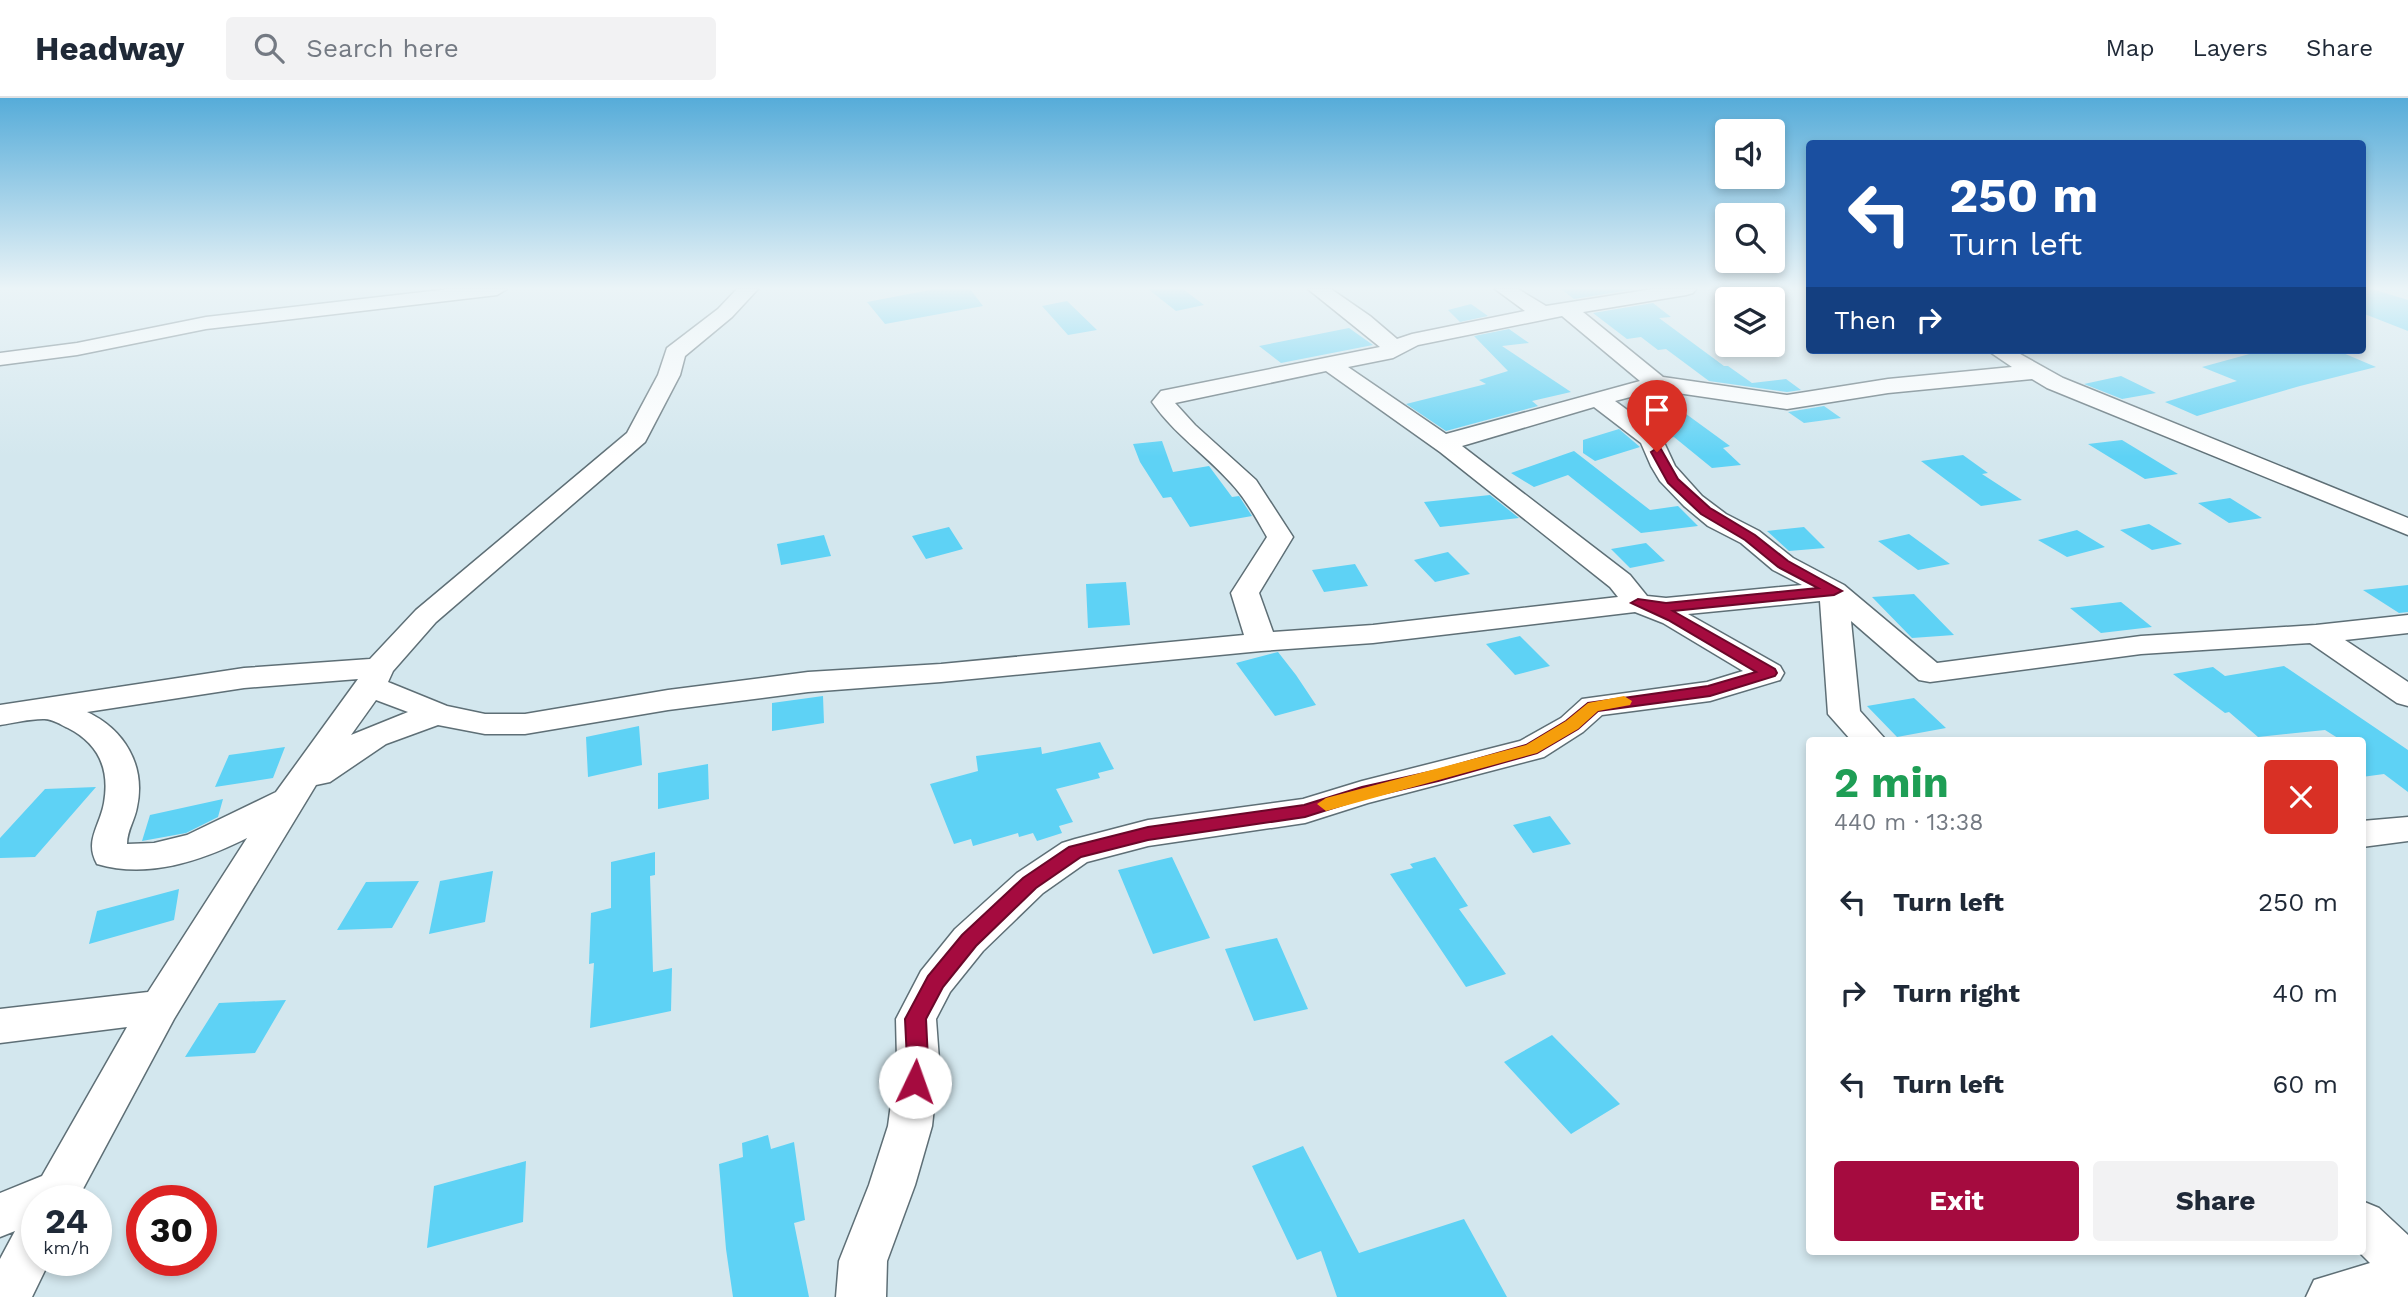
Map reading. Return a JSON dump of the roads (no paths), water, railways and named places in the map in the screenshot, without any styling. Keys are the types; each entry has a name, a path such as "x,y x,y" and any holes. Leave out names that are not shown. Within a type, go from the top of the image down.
{"street":[{"path":"0,359 97,345"},
{"path":"62,1185 160,1007 289,799 374,678 426,616 638,437 669,375 675,353 685,345"},
{"path":"1391,345 1395,349"},
{"path":"1261,642 1245,593 1280,537 1267,511 1235,472 1186,428 1163,402 1169,396 1331,365 1403,345"},
{"path":"1610,345 1656,383"},
{"path":"2004,354 2032,372 2405,523"},
{"path":"861,1297 863,1261 892,1185 910,1126 918,1060 916,1019 936,982 969,940 1030,883 1075,852 1148,833 1305,811 1362,793 1532,749 1572,725 1593,706 1710,691 1769,673 1673,617 1638,603 1620,581 1449,447 1331,365"},
{"path":"1449,447 1454,439 1656,383 1680,384 1787,402 1888,386 2032,372"},
{"path":"1597,399 1652,439 1663,466 1673,481 1693,501 1717,520 1750,537 1783,564 1834,591 1930,673 2141,645 2316,634 2408,624"},
{"path":"0,715 244,678 374,678 438,715 485,724 525,724 668,700 808,682 941,673 1261,642 1373,634 1638,603 1666,607 1834,591"},
{"path":"1834,591 1844,714 1867,737"},
{"path":"2316,634 2408,696"},
{"path":"51,709 78,718 104,736 119,758 123,769 121,804 107,836 110,855 128,859 153,858 253,822 289,799 359,743 404,722 438,715"},
{"path":"2366,834 2408,829"},
{"path":"0,1026 160,1007"},
{"path":"0,1214 21,1207"},
{"path":"2366,1227 2408,1267"},
{"path":"6,1297 21,1268"},
{"path":"2332,1297 2408,1278"}]}
